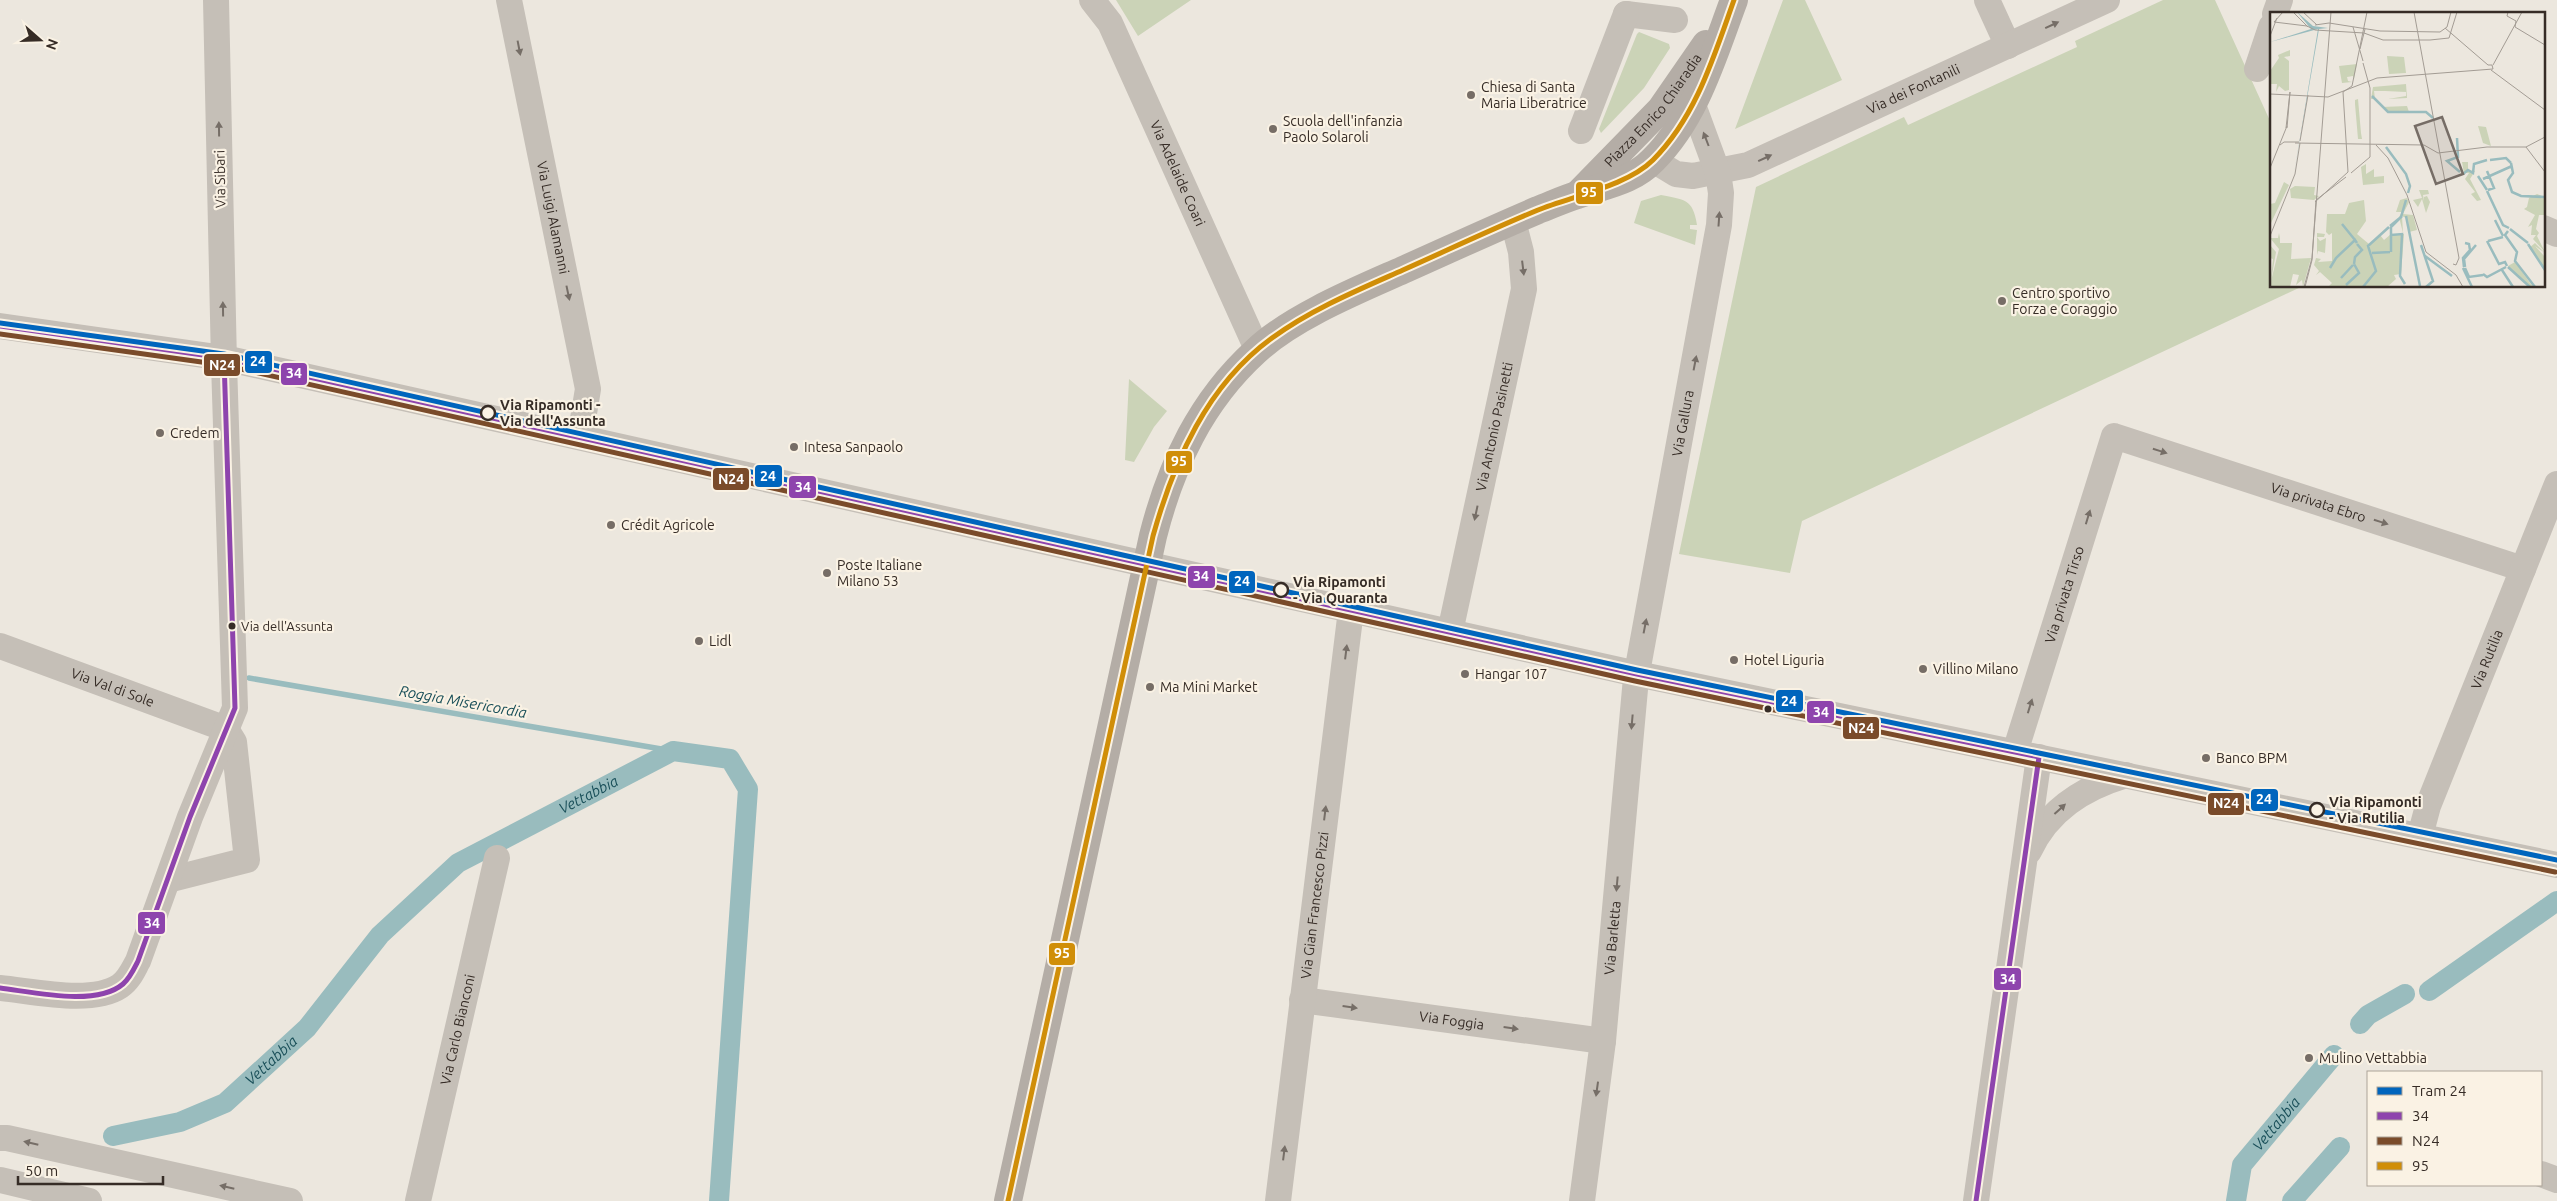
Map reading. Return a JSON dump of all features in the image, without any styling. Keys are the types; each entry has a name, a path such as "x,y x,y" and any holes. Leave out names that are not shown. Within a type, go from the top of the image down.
{"main road":[{"name":"Piazza Enrico Chiaradia","path":"1578,195 1630,178 1653,160 1680,127 1693,105 1734,0"},
{"name":"Piazza Enrico Chiaradia","path":"1578,195 1661,109 1734,0"},
{"path":"1008,1201 1147,564 1162,501 1186,441 1217,392 1257,349 1330,304 1513,221 1578,195"}],"street":[{"name":"Via Sibari","path":"216,0 224,358"},
{"name":"Via Luigi Alamanni","path":"509,0 588,389 580,437"},
{"name":"Via Adelaide Coari","path":"1092,0 1110,23 1257,349"},
{"path":"1987,0 2008,46"},
{"name":"Via dei Fontanili","path":"1718,173 1752,164 2107,0"},
{"path":"2276,12 2280,0"},
{"path":"1582,131 1624,7 1675,20"},
{"path":"2257,69 2270,30"},
{"name":"Piazza Enrico Chiaradia","path":"1693,105 1718,173"},
{"path":"1653,160 1676,174 1693,176 1718,173"},
{"name":"Via Gallura","path":"1637,674 1716,246 1721,193 1718,173"},
{"name":"Via Antonio Pasinetti","path":"1450,632 1524,288 1521,252 1513,221"},
{"path":"2544,228 2557,234"},
{"path":"0,326 224,358 1637,674 2557,865"},
{"path":"0,988 88,996 97,995 118,987 128,979 138,961 235,708 224,358"},
{"name":"Via privata Ebro","path":"2114,436 2523,569"},
{"name":"Via privata Tirso","path":"1976,1201 2023,864 2027,755 2114,436"},
{"name":"Via Rutilia","path":"2420,836 2428,806 2557,484"},
{"name":"Via Gian Francesco Pizzi","path":"1278,1201 1351,610"},
{"name":"Via Val di Sole","path":"0,646 226,728"},
{"name":"Via Barletta","path":"1582,1201 1603,1041 1637,674"},
{"path":"168,880 247,860 234,742 226,728"},
{"path":"2023,864 2035,839 2057,812 2085,791 2126,775"},
{"name":"Via Carlo Bianconi","path":"418,1201 497,858"},
{"name":"Via Foggia","path":"1302,1000 1603,1041"},
{"path":"0,1138 7,1138 196,1191 290,1201"},
{"path":"2542,1174 2557,1180"},
{"path":"0,1180 89,1201"}],"green space":[{"path":"1116,0 1191,0 1138,36"},
{"path":"1783,0 1805,0 1842,80 1735,129"},
{"name":"Centro sportivo Forza e Coraggio","path":"2163,0 2215,0 2270,121 2270,288 2299,288 1802,521 1790,573 1679,554 1756,187 1904,117 1908,125 2077,47 2075,41"},
{"path":"1639,32 1669,44 1670,48 1644,88 1601,133 1599,129"},
{"path":"1661,195 1681,200 1690,205 1697,225 1690,225 1690,229 1697,230 1695,245 1634,223 1641,201"},
{"path":"1129,379 1167,411 1154,427 1134,462 1125,460"}],"waterway":[{"name":"Roggia Misericordia","path":"249,678 673,751"},
{"name":"Vettabbia","path":"113,1136 180,1122 225,1103 307,1028 380,935 458,863 673,751 730,759 748,789 719,1201"},
{"name":"Vettabbia","path":"2429,991 2557,901"},
{"name":"Vettabbia","path":"2360,1024 2368,1015 2405,994"},
{"name":"Vettabbia","path":"2236,1201 2242,1165 2334,1055"},
{"name":"Vettabbia","path":"2292,1201 2340,1147"}],"tram line":[{"name":"24","path":"0,323 224,354 1637,670 2557,860"}],"transit line":[{"name":"95","path":"1008,1201 1153,536 1171,480 1196,426 1229,378 1249,357 1272,338 1303,318 1352,293 1538,210 1614,184 1642,169 1668,143 1692,105 1711,64 1734,0"},
{"name":"34","path":"0,326 224,358 1637,674 2039,757"},
{"name":"N24","path":"0,334 223,365 1635,681 2555,872"},
{"name":"34","path":"0,988 46,995 97,995 111,991 128,979 138,961 190,817 235,708 224,358"},
{"name":"34","path":"1976,1201 2039,757"}],"place":[{"name":"Chiesa di Santa Maria Liberatrice","path":"1471,95"},
{"name":"Scuola dell'infanzia Paolo Solaroli","path":"1273,129"},
{"name":"Centro sportivo Forza e Coraggio","path":"2002,301"},
{"name":"Via Ripamonti - Via dell'Assunta","path":"488,413"},
{"name":"Credem","path":"160,433"},
{"name":"Intesa Sanpaolo","path":"794,447"},
{"name":"Crédit Agricole","path":"611,525"},
{"name":"Poste Italiane Milano 53","path":"827,573"},
{"name":"Via Ripamonti - Via Quaranta","path":"1281,590"},
{"name":"Via dell'Assunta","path":"232,626"},
{"name":"Lidl","path":"699,641"},
{"name":"Hotel Liguria","path":"1734,660"},
{"name":"Villino Milano","path":"1923,669"},
{"name":"Hangar 107","path":"1465,674"},
{"name":"Ma Mini Market","path":"1150,687"},
{"name":"Banco BPM","path":"2206,758"},
{"name":"Via Ripamonti - Via Rutilia","path":"2317,810"},
{"name":"Mulino Vettabbia","path":"2309,1058"}]}
